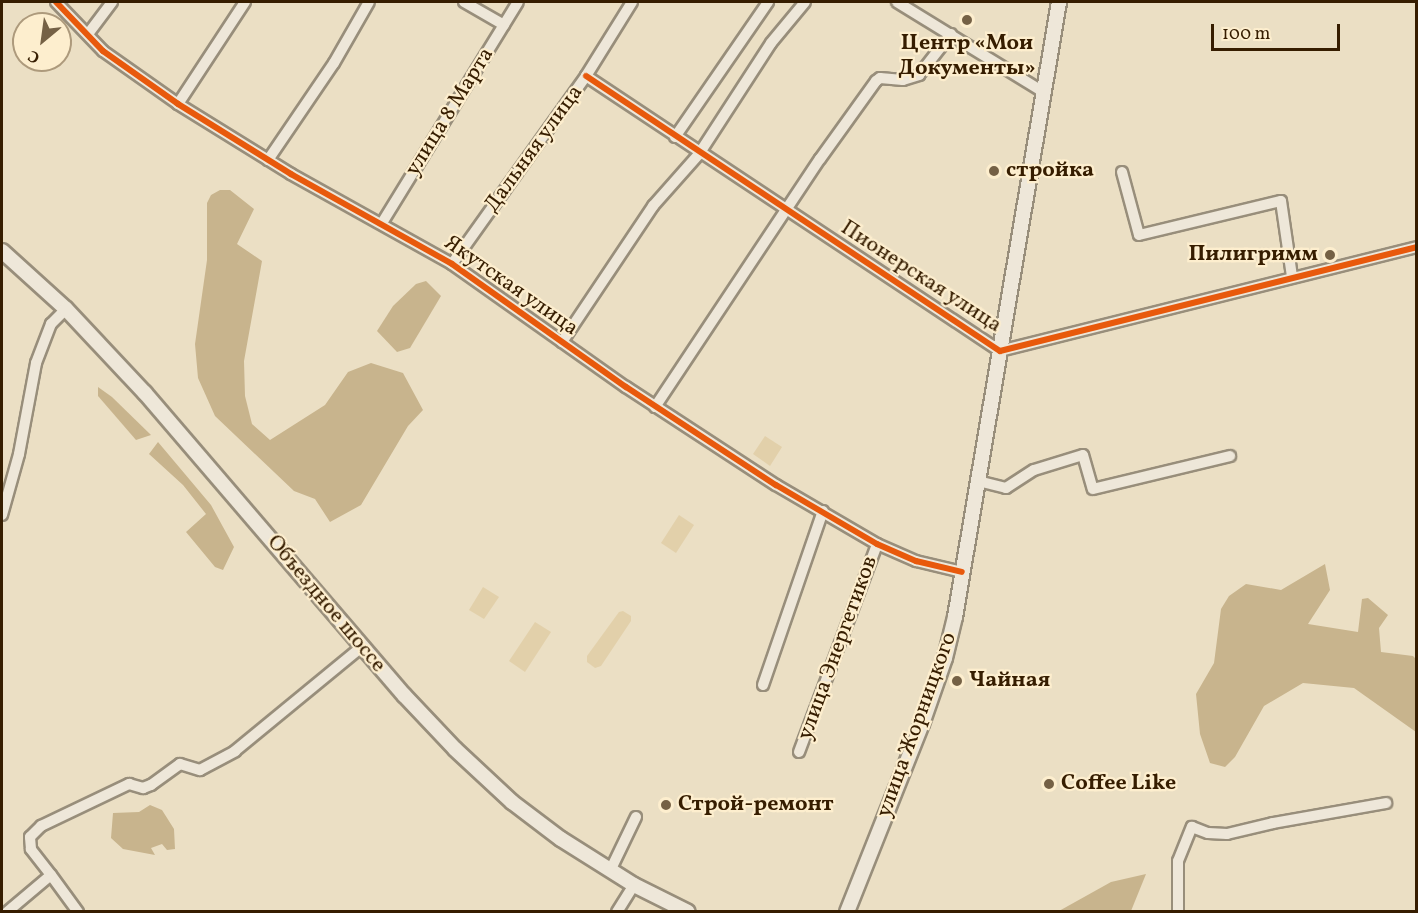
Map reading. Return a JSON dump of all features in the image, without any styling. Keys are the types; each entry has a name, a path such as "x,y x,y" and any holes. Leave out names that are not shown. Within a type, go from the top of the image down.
{"main road":[{"name":"улица Жорницкого","path":"847,912 931,698 952,628 1059,2"},
{"name":"Объездное шоссе","path":"2,250 66,309 146,393 363,646 455,749 512,802 561,839 634,885 688,912"}],"street":[{"name":"Якутская улица","path":"56,2 117,62 178,104 268,160 452,264 655,407 776,485 877,544 916,561 962,572"},
{"path":"88,34 112,2"},
{"path":"178,104 245,2"},
{"path":"268,160 334,63 369,2"},
{"path":"464,2 504,25"},
{"name":"улица 8 Марта","path":"382,223 518,2"},
{"name":"Дальняя улица","path":"452,264 586,76 632,2"},
{"path":"675,137 768,2"},
{"path":"562,342 653,206 699,154 771,43 805,2"},
{"path":"897,2 1045,93"},
{"path":"655,407 876,81 880,78 903,80 920,75 951,34"},
{"name":"Пионерская улица","path":"586,76 699,154 1000,351 1416,246"},
{"path":"1122,172 1139,235 1281,201 1292,276"},
{"path":"2,515 14,474 36,363 51,324 66,309"},
{"path":"978,481 1006,488 1034,470 1083,454 1093,489 1230,456"},
{"path":"763,685 823,511"},
{"name":"улица Энергетиков","path":"799,752 877,544"},
{"path":"78,912 31,849 30,837 41,826 129,784 143,788 151,786 180,764 200,770 235,751 363,646"},
{"path":"1178,912 1178,861 1192,827 1208,833 1227,834 1273,823 1386,803"},
{"path":"610,871 636,818"},
{"path":"7,912 51,876"},
{"path":"617,912 634,885"}],"shaded area":[{"path":"220,190 230,190 254,209 237,244 262,261 244,361 245,396 252,424 270,440 325,405 348,372 371,363 403,373 423,410 408,426 361,505 330,522 315,499 294,491 215,416 198,378 195,344 207,260 207,203 211,195"},
{"path":"426,281 441,296 410,348 397,352 377,331 393,306 416,284"},
{"path":"98,387 112,397 151,435 136,440 98,396"},
{"path":"765,436 782,447 770,466 753,454"},
{"path":"158,442 211,505 234,547 223,570 215,567 186,532 206,514 183,485 149,454"},
{"path":"679,515 694,525 676,553 661,543"},
{"path":"1325,564 1330,590 1308,624 1358,632 1362,599 1368,598 1388,615 1379,628 1381,652 1413,656 1416,659 1416,732 1354,688 1303,683 1264,706 1235,757 1225,767 1210,763 1200,734 1196,694 1214,663 1221,609 1229,596 1246,584 1281,590"},
{"path":"483,587 499,597 484,619 469,610"},
{"path":"623,611 631,616 631,621 601,666 595,668 587,662 587,656 619,612"},
{"path":"535,622 551,632 525,672 509,661"},
{"path":"150,805 162,810 174,829 175,849 167,850 162,844 151,848 155,855 123,849 111,838 113,813 139,812"},
{"path":"1146,874 1131,911 1059,911 1111,882"}],"cycle path":[{"path":"56,2 103,51 178,104 291,174 452,264 626,387 776,485 877,544 916,561 962,572"},
{"path":"586,76 1000,351 1416,247"}],"place":[{"name":"Центр «Мои Документы»","path":"967,20"},
{"name":"стройка","path":"994,171"},
{"name":"Пилигримм","path":"1330,255"},
{"name":"Чайная","path":"957,681"},
{"name":"Coffee Like","path":"1049,784"},
{"name":"Строй-ремонт","path":"666,805"}]}
